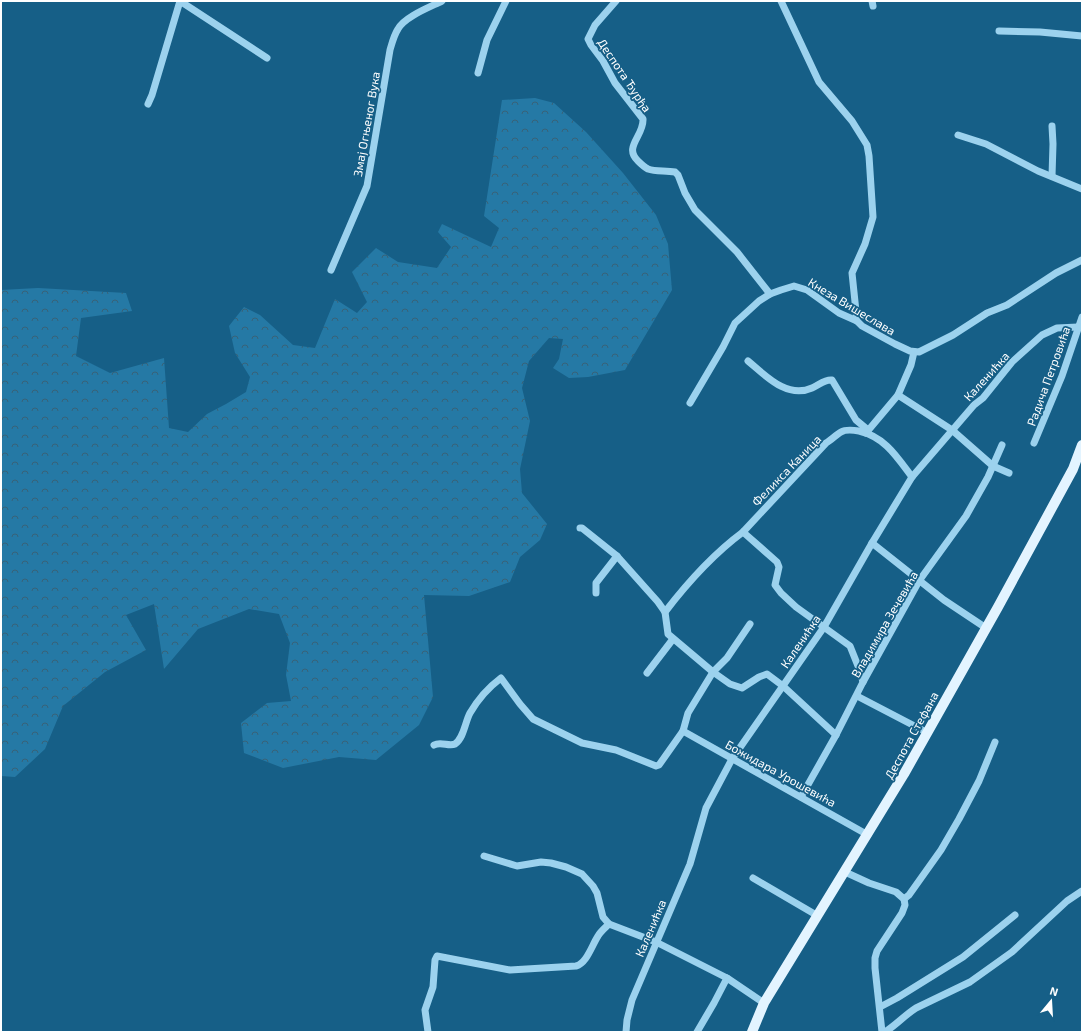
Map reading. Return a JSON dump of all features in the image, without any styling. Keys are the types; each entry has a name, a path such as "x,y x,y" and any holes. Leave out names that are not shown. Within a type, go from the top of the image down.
{"main road":[{"name":"Деспота Стефана","path":"752,1032 764,1002 846,872 928,733 1072,469 1082,444"}],"street":[{"path":"148,104 180,1 267,58"},
{"name":"Змај Огњеног Вука","path":"331,270 367,186 390,50 396,32 401,24 430,4 442,1"},
{"path":"478,73 487,40 506,1"},
{"name":"Деспота Ђурђа","path":"616,1 595,24 588,39 604,61 615,83 642,119 643,126 632,146 634,158 648,169 675,172 678,175 685,193 695,210 737,252 770,294"},
{"path":"781,1 819,82 852,122 867,145 873,217 865,244 852,273 857,322"},
{"path":"998,31 1040,32 1082,36"},
{"path":"1052,126 1052,176"},
{"path":"958,135 986,144 1082,190"},
{"path":"867,432 898,395 911,365 914,352 925,350 953,335 987,313 1007,305 1056,273 1082,260"},
{"name":"Кнеза Вишеслава","path":"690,403 736,323 770,294 794,286 801,287 839,313 894,344 914,352"},
{"name":"Радича Петровића","path":"1034,443 1062,376 1082,317"},
{"name":"Каленићка","path":"626,1032 627,1020 632,1000 690,864 706,808 732,759 824,627 912,476 974,405 984,398 1012,362 1034,341 1042,335 1057,328 1078,327"},
{"path":"748,361 773,382 793,391 812,388 828,380 832,380 856,420 867,432 889,447 912,476"},
{"path":"898,395 952,430 993,466 1009,473"},
{"name":"Феликса Каница","path":"665,612 682,589 707,562 742,532 826,444 842,432 848,430 867,432"},
{"name":"Владимира Зечевића","path":"801,797 919,581 966,516 1002,446"},
{"path":"580,528 582,528 617,556 658,602 665,612 668,634 672,639 730,684 742,688 759,677 767,674 783,686 836,735"},
{"path":"742,532 777,562 779,567 774,585 781,593 796,607 850,646 863,682"},
{"path":"872,543 944,600 986,628"},
{"path":"596,593 596,584 617,556"},
{"path":"434,745 437,743 452,745 456,743 462,734 471,712 487,691 501,678 533,719 582,743 616,750 656,766 660,765 684,731 688,713 713,672 727,658 750,624"},
{"path":"647,672 672,639"},
{"path":"857,696 928,733"},
{"name":"Божидара Урошевића","path":"684,731 868,834"},
{"path":"904,898 909,895 941,850 979,781 995,742"},
{"path":"484,856 517,866 541,862 551,863 566,867 582,874 597,893 603,917 609,924 656,942 727,978 764,1002"},
{"path":"846,872 869,883 896,892 904,898 905,905 902,913 877,951 875,958 882,1032"},
{"path":"753,878 818,916"},
{"path":"885,1032 916,1008 970,982 1012,952 1067,901 1082,891"},
{"path":"880,1007 963,957 1015,915"},
{"path":"428,1032 426,1010 433,987 435,960 438,956 510,970 576,966 579,965 601,932 609,924"},
{"path":"697,1032 727,978"}],"green space":[{"path":"535,98 554,103 586,132 623,173 656,215 668,244 672,290 625,370 588,377 569,378 553,368 559,359 563,339 549,338 529,361 522,388 530,421 520,469 522,493 547,524 540,540 520,557 510,582 469,596 424,595 433,697 419,725 376,760 339,757 283,768 244,753 241,723 267,703 291,701 286,675 290,643 279,614 249,609 198,629 164,669 154,604 126,615 146,650 105,672 63,706 45,749 15,777 1,776 1,290 38,288 126,293 132,311 81,318 76,356 110,373 164,358 169,428 188,432 207,414 246,392 250,377 235,353 229,326 244,307 260,315 293,345 315,348 335,299 357,313 367,302 352,272 376,248 398,262 437,268 451,247 438,232 442,224 491,247 499,228 484,216 502,100"}]}
